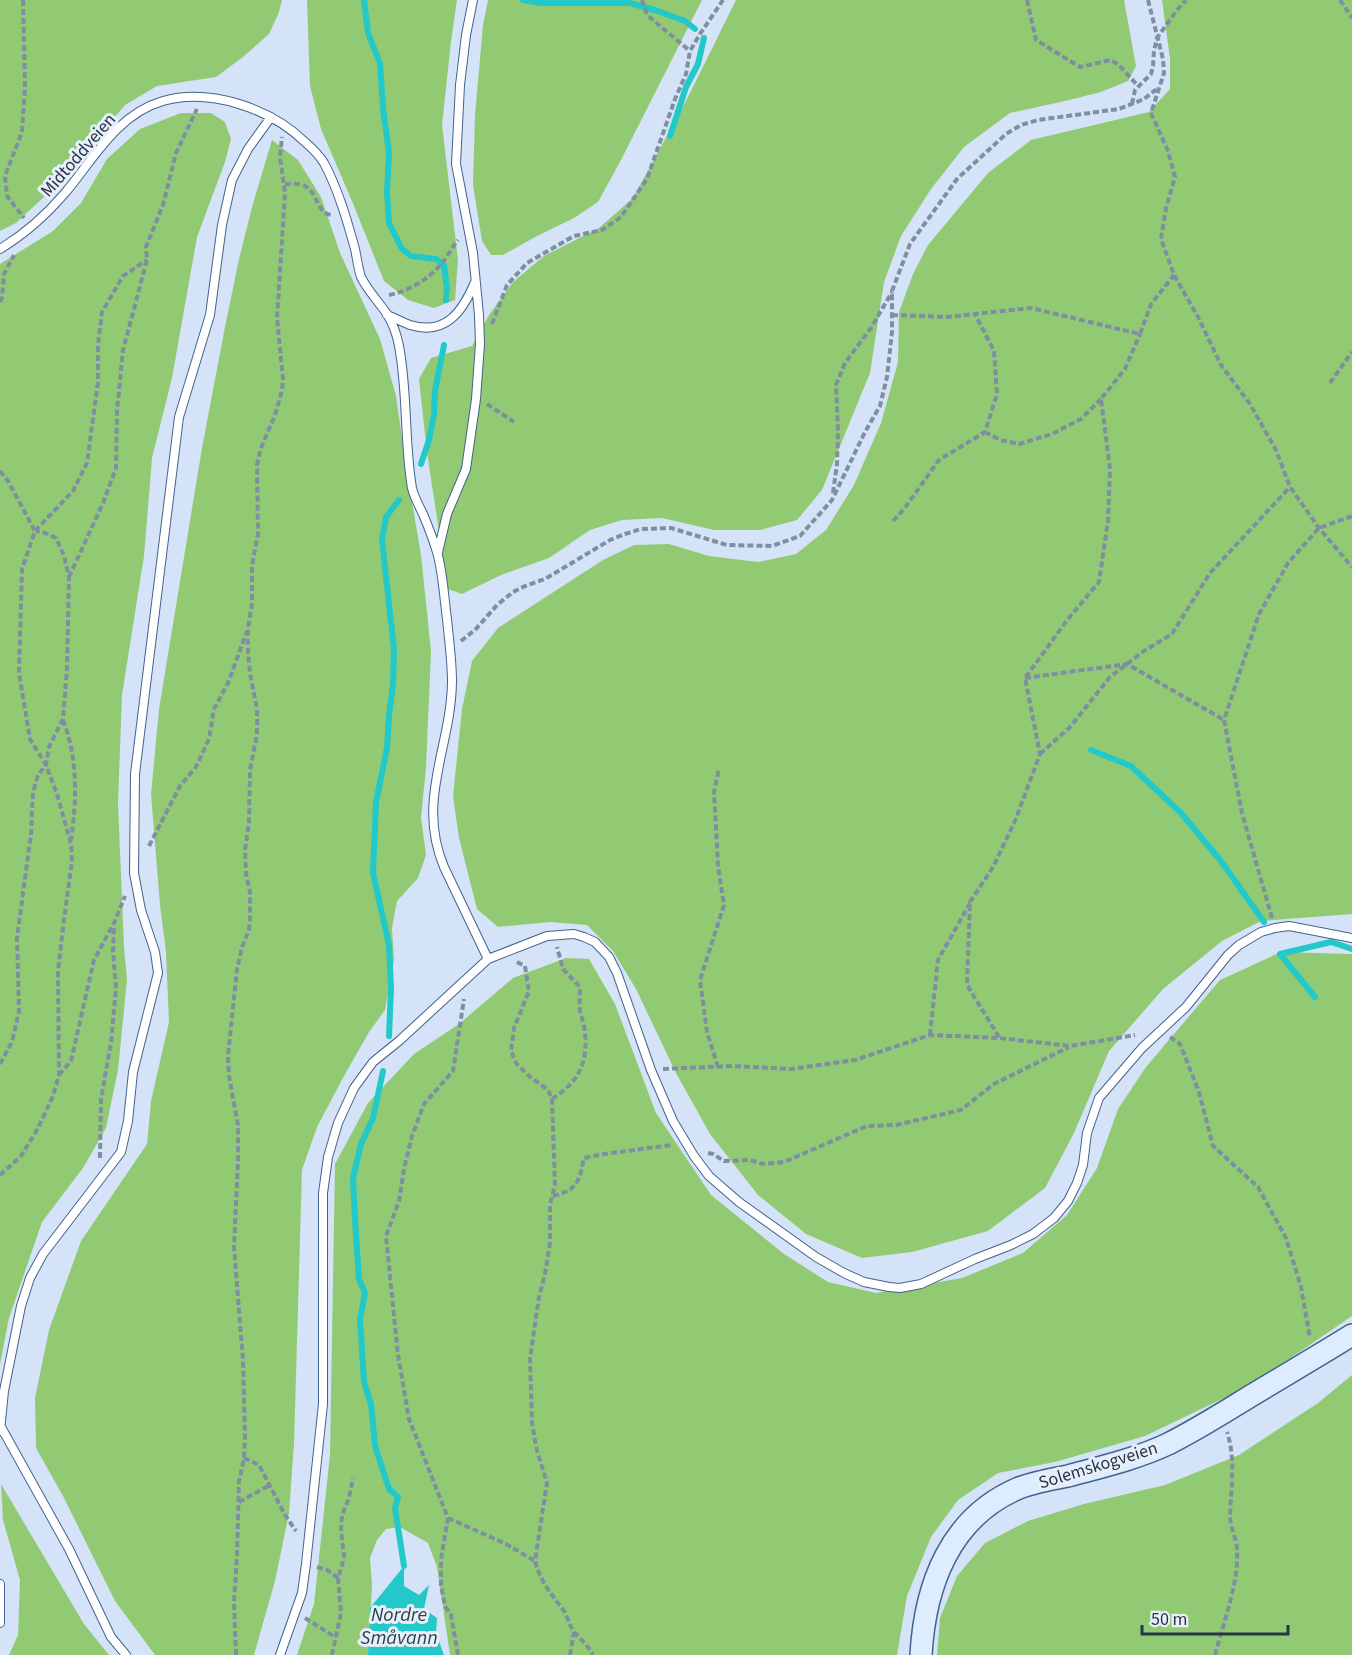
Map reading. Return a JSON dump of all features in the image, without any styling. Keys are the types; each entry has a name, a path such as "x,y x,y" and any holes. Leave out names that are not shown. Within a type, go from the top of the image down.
{"street":[{"name":"Solemskogveien","path":"921,1655 928,1601 941,1565 962,1531 992,1504 1020,1488 1092,1469 1167,1444 1352,1335"}],"lane":[{"path":"437,554 447,514 466,469 476,399 480,344 473,253 457,173 456,142 463,55 473,0"},
{"name":"Midtoddveien","path":"0,249 48,212 105,142 120,126 134,116 162,101 188,97 215,99 241,105 271,117 296,133 323,160 345,218 360,274 374,299 387,315"},
{"path":"126,1655 111,1637 69,1549 1,1429 4,1391 21,1306 30,1278 43,1254 121,1152 129,1121 133,1072 158,973 155,952 141,910 134,873 135,774 179,417 210,315 222,225 232,180 248,149 271,117"},
{"path":"387,315 410,325 422,327 442,324 451,320 464,306 476,280"},
{"path":"387,315 396,334 403,370 406,429 413,491 437,554 450,650 451,702 433,801 434,834 438,854 488,959"},
{"path":"280,1655 302,1593 306,1564 323,1404 323,1193 328,1158 338,1123 354,1088 373,1062 488,959 554,935 574,934 595,942 609,957 617,973 651,1070 673,1121 709,1176 739,1202 816,1257 864,1282 900,1288 921,1284 1011,1245 1033,1234 1054,1218 1068,1201 1077,1183 1083,1165 1087,1133 1098,1098 1142,1048 1186,1007 1234,950 1261,932 1289,926 1352,938"},
{"path":"0,1584 0,1623"}],"path":[{"path":"0,302 4,274 31,227 7,196 5,176 22,132 25,87 23,0"},
{"path":"642,0 647,15 690,51"},
{"path":"480,344 494,320 507,285 527,263 574,236 603,230 621,217 647,179 686,74 690,51 723,0"},
{"path":"1027,0 1036,40 1080,67 1111,60 1119,65 1138,86"},
{"path":"1148,0 1164,73 1151,114 1168,151 1174,177 1161,239 1174,275 1198,316 1221,365 1250,405 1276,450 1290,487 1319,528 1352,567"},
{"path":"1132,104 1135,90 1151,74 1157,38 1186,0"},
{"path":"1340,0 1352,18"},
{"path":"832,500 837,464 836,385 845,363 871,328 892,291 910,244 957,179 1006,134 1021,125 1038,120 1119,109 1144,99 1158,88"},
{"path":"69,577 103,503 116,468 117,411 123,350 147,260 146,247 163,205 176,153 203,98"},
{"path":"134,873 180,786 196,767 209,740 214,709 228,683 248,628 252,604 252,566 258,534 257,465 261,448 275,416 283,379 277,318 278,281 285,216 285,184 280,158 283,124"},
{"path":"285,184 307,187 318,200 322,211 345,218"},
{"path":"374,299 403,292 423,280 442,263 468,228"},
{"path":"71,844 46,765 30,740 19,673 22,569 36,531 73,491 87,463 98,382 98,345 102,312 123,276 147,260"},
{"path":"985,432 1000,440 1019,444 1052,434 1081,419 1101,399 1125,369 1151,304 1174,275"},
{"path":"450,650 475,630 497,605 513,592 545,579 624,534 641,529 671,528 727,545 772,546 800,536 832,500 880,406 892,332 892,291"},
{"path":"892,315 947,316 1031,308 1140,334"},
{"path":"893,521 939,460 985,432 997,394 994,351 975,314"},
{"path":"1330,383 1352,352"},
{"path":"476,399 492,406 514,422"},
{"path":"1040,754 1025,678 1068,619 1099,582 1108,520 1110,468 1101,399"},
{"path":"0,471 36,531 56,538 64,556 69,577 67,668 63,719 49,747 46,765 38,775 33,792 31,834 17,938 19,1011 12,1042 0,1064"},
{"path":"930,1035 938,960 970,902 993,867 1015,821 1040,754 1070,727 1110,677 1144,651 1172,634 1210,573 1290,487"},
{"path":"1275,928 1242,813 1224,720 1259,614 1288,563 1319,528 1352,516"},
{"path":"236,1655 234,1602 238,1482 244,1458 243,1370 234,1247 238,1125 228,1056 237,969 249,930 250,919 250,892 246,874 245,850 249,823 250,770 257,726 249,663 248,628"},
{"path":"1025,678 1127,664 1224,720"},
{"path":"0,1175 21,1156 37,1130 53,1096 59,1075 58,971 72,861 71,844 75,807 71,740 63,719"},
{"path":"718,1067 707,1032 700,980 724,905 718,866 714,792 719,769"},
{"path":"970,902 967,986 999,1038"},
{"path":"59,1075 71,1061 94,960 114,923 113,952 116,988 111,1043 101,1099 101,1153 97,1183"},
{"path":"552,1099 567,1089 581,1071 585,1034 580,1009 580,987 563,969 554,935"},
{"path":"503,952 525,966 529,991 514,1028 511,1051 516,1063 548,1090 552,1099 555,1185 550,1205 550,1243 530,1358 532,1422 536,1447 547,1483 535,1561 537,1572 548,1592 564,1612 574,1632 584,1641 593,1655"},
{"path":"458,1655 451,1615 445,1606 441,1585 441,1559 448,1518 409,1419 398,1355 386,1236 399,1201 412,1136 424,1104 453,1071 467,977"},
{"path":"651,1070 732,1066 791,1069 855,1060 930,1035 999,1038 1070,1046 1161,1030 1180,1044 1199,1092 1213,1146 1258,1187 1286,1238 1301,1287 1313,1358"},
{"path":"694,1156 708,1153 724,1161 750,1160 763,1164 790,1160 867,1126 896,1125 961,1110 994,1084 1070,1046"},
{"path":"553,1196 566,1193 579,1181 585,1158 687,1143"},
{"path":"1215,1655 1235,1580 1237,1550 1230,1519 1233,1456 1220,1414"},
{"path":"244,1458 259,1465 307,1552"},
{"path":"332,1655 341,1613 338,1578 344,1555 342,1515 349,1498 353,1478"},
{"path":"238,1502 270,1485"},
{"path":"448,1518 506,1544 535,1561"},
{"path":"306,1564 327,1570 338,1578"},
{"path":"295,1613 335,1637"},
{"path":"570,1655 574,1632"}],"shaded area":[{"path":"0,0 282,0 269,34 243,57 216,77 157,86 125,105 61,181 16,223 0,231"},
{"path":"307,0 457,0 442,125 458,260 455,300 434,308 408,300 384,281 321,129 310,86"},
{"path":"488,0 702,0 598,202 574,218 503,255 491,255 482,241 473,185 475,115 483,25"},
{"path":"736,0 1124,0 1136,66 1128,81 1101,92 1010,113 964,147 931,189 901,236 884,282 870,373 822,490 797,520 760,530 714,530 662,518 622,520 590,530 549,558 501,575 462,594 448,589 427,453 419,379 431,358 472,346 489,315 513,282 544,256 599,228 633,198 687,99"},
{"path":"1162,0 1352,0 1352,914 1261,921 1222,941 1163,989 1109,1051 1074,1133 1045,1188 988,1231 912,1252 862,1258 806,1234 758,1195 710,1134 676,1073 636,989 613,951 587,925 550,922 498,927 477,909 459,838 453,796 462,709 472,661 498,628 603,560 634,545 669,544 709,556 758,562 796,554 826,530 854,485 881,423 898,362 899,312 913,274 928,245 988,173 1031,140 1149,112 1170,89 1170,59"},
{"path":"181,113 211,113 225,122 231,139 225,162 197,237 172,378 152,458 144,556 122,695 118,803 127,980 118,1070 106,1128 83,1168 42,1222 9,1318 0,1364 0,264 53,231 81,203 107,159 140,129"},
{"path":"272,140 298,160 321,197 340,253 380,339 396,396 421,555 431,651 426,768 421,817 426,855 418,878 397,901 392,928 394,960 385,1010 369,1032 317,1127 302,1170 294,1444 289,1513 275,1581 254,1655 155,1655 115,1601 63,1496 36,1448 35,1398 49,1330 81,1241 147,1144 151,1101 169,1022 166,952 151,794 159,709 202,448 225,327 252,207"},
{"path":"1281,952 1352,954 1352,1316 1251,1385 1145,1436 1055,1462 998,1473 958,1500 931,1537 907,1596 897,1655 450,1655 437,1567 428,1543 400,1527 386,1529 377,1540 370,1558 372,1585 368,1655 297,1655 314,1604 330,1455 335,1164 368,1103 414,1054 459,1024 513,978 566,958 589,959 615,1004 656,1113 711,1195 784,1254 828,1282 876,1293 962,1278 1023,1253 1067,1215 1097,1168 1118,1109 1146,1067 1220,980"},
{"path":"1352,1375 1352,1655 937,1655 940,1618 957,1576 985,1543 1028,1521 1084,1504 1165,1485 1239,1455 1318,1403"},
{"path":"1,1484 84,1624 109,1655 9,1655 18,1635 20,1580 3,1520"}],"water":[{"name":"Nordre Småvann","path":"404,1566 404,1586 419,1595 429,1585 424,1609 437,1618 436,1633 444,1655 368,1655 370,1608"}],"waterway":[{"path":"364,0 368,33 380,63 389,153 387,192 389,223 402,249 411,256 436,259 444,265 446,300"},
{"path":"523,0 541,3 630,3 685,21 695,29"},
{"path":"670,136 686,87 698,64 704,38"},
{"path":"421,464 429,440 444,345"},
{"path":"389,1036 391,989 389,945 373,873 376,802 387,748 394,649 382,540 386,517 399,500"},
{"path":"1091,750 1131,766 1181,813 1221,861 1264,922"},
{"path":"1315,997 1280,954 1331,942 1352,949"},
{"path":"383,1071 373,1118 361,1144 353,1178 359,1279 365,1293 360,1319 364,1382 371,1404 375,1446 389,1489 398,1497 395,1508 404,1566"}]}
